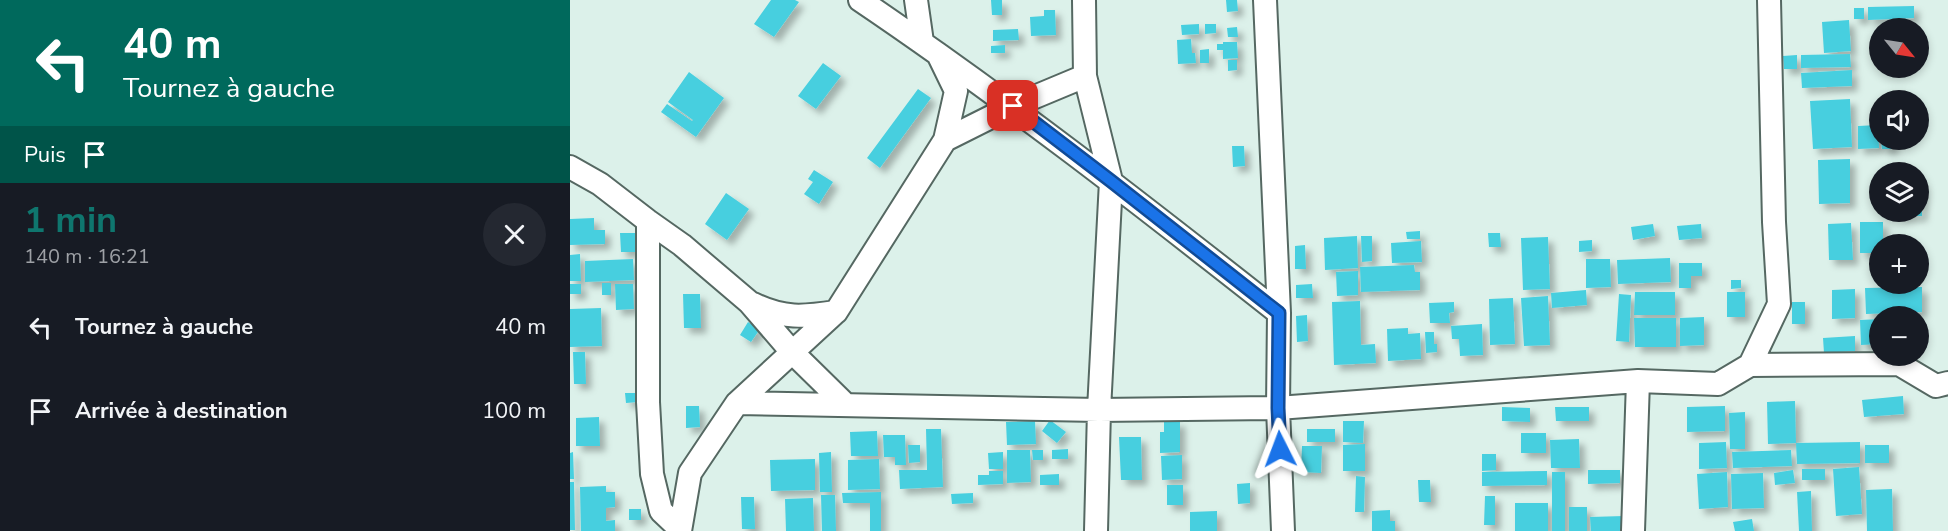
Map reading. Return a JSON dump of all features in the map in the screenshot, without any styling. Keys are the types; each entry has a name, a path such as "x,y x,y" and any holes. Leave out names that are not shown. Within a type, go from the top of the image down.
{"street":[{"path":"860,0 1013,106 1279,313"},
{"path":"680,530 690,473 737,403 836,312 945,140 956,91 930,47 916,0"},
{"path":"1084,0 1085,76 1111,181 1099,410 1096,531"},
{"path":"1265,0 1279,313 1278,408 1284,531"},
{"path":"1750,365 1779,304 1774,222 1769,0"},
{"path":"945,140 1013,106 1085,76"},
{"path":"570,167 600,184 682,245 749,302 792,352 846,405"},
{"path":"648,221 648,402 652,474 661,511 680,530"},
{"path":"749,302 774,314 810,316 836,312"},
{"path":"737,403 1099,410 1278,408 1638,381 1718,384 1750,365 1899,364 1936,386 1948,382"},
{"path":"1634,531 1638,381"}],"building":[{"path":"771,0 799,2 774,37 754,24"},
{"path":"991,0 1002,0 1002,15 992,15"},
{"path":"1226,0 1237,0 1238,11 1227,12"},
{"path":"1914,6 1914,18 1869,18 1868,20 1868,7"},
{"path":"1854,8 1864,8 1864,19 1854,19"},
{"path":"1044,10 1055,10 1056,35 1031,36 1030,17 1044,16"},
{"path":"1849,20 1851,51 1824,53 1822,22"},
{"path":"1199,24 1199,34 1182,35 1181,25"},
{"path":"1205,24 1216,24 1216,33 1205,34"},
{"path":"1237,27 1238,37 1228,37 1227,28"},
{"path":"1018,29 1019,40 993,41 993,30"},
{"path":"1191,39 1192,53 1195,53 1196,63 1178,64 1177,40"},
{"path":"1223,42 1237,42 1238,58 1223,59 1223,50 1217,50 1217,44 1223,44"},
{"path":"1005,45 1005,53 991,53 991,46"},
{"path":"1209,49 1209,63 1200,63 1200,50"},
{"path":"1850,54 1851,67 1801,68 1801,55"},
{"path":"1797,55 1797,69 1784,69 1783,56"},
{"path":"1228,60 1237,60 1237,70 1228,71"},
{"path":"823,63 841,76 816,109 798,96"},
{"path":"1852,70 1852,86 1802,88 1801,73"},
{"path":"689,72 724,98 696,137 661,112 667,104 693,120 668,102"},
{"path":"918,89 931,98 880,168 867,158"},
{"path":"1850,99 1852,147 1813,149 1810,101"},
{"path":"1869,125 1869,148 1858,149 1858,126"},
{"path":"1232,146 1244,146 1245,166 1233,167"},
{"path":"1850,159 1850,203 1819,204 1818,160"},
{"path":"814,170 833,182 819,204 804,194 813,182 808,179"},
{"path":"726,193 749,209 727,240 705,224"},
{"path":"594,218 594,230 605,230 605,244 570,245 570,219"},
{"path":"1860,222 1883,222 1883,234 1869,234 1869,253 1860,253"},
{"path":"1851,223 1853,260 1829,260 1828,224"},
{"path":"1653,224 1655,236 1633,240 1631,227"},
{"path":"1701,224 1702,238 1679,240 1677,226"},
{"path":"1420,231 1420,239 1407,239 1406,232"},
{"path":"620,233 635,233 635,252 621,252"},
{"path":"1488,233 1500,233 1501,247 1489,247"},
{"path":"1357,236 1358,268 1325,270 1324,238"},
{"path":"1361,236 1372,236 1372,261 1362,262"},
{"path":"1548,237 1550,289 1523,290 1521,238"},
{"path":"1592,240 1592,251 1579,252 1579,241"},
{"path":"1421,241 1422,262 1392,263 1391,243"},
{"path":"1305,245 1306,269 1295,269 1295,246"},
{"path":"580,254 581,281 570,281 570,255"},
{"path":"1670,258 1671,282 1618,284 1617,260"},
{"path":"633,259 634,280 585,282 585,261"},
{"path":"1586,259 1610,259 1611,287 1586,288"},
{"path":"1679,263 1702,263 1702,276 1691,276 1691,288 1679,288"},
{"path":"1414,265 1415,272 1420,272 1420,290 1361,292 1360,267"},
{"path":"1358,271 1358,295 1337,296 1336,272"},
{"path":"1731,280 1741,280 1741,288 1731,289"},
{"path":"602,283 611,283 611,295 602,295"},
{"path":"570,284 581,284 581,294 570,294"},
{"path":"615,284 633,284 634,309 616,310"},
{"path":"1312,284 1313,298 1296,298 1296,285"},
{"path":"1865,288 1869,288 1869,294 1922,294 1922,306 1869,306 1869,314 1866,314"},
{"path":"1855,289 1855,318 1832,319 1832,290"},
{"path":"1586,290 1587,305 1552,308 1551,293"},
{"path":"1635,292 1675,292 1675,315 1634,315"},
{"path":"1727,292 1745,292 1745,317 1727,317"},
{"path":"683,294 700,294 701,328 684,328"},
{"path":"1619,294 1631,295 1629,342 1616,341"},
{"path":"1548,296 1550,345 1524,346 1521,298"},
{"path":"1513,298 1515,344 1490,345 1489,299"},
{"path":"1360,301 1361,345 1375,344 1376,363 1334,365 1332,302"},
{"path":"1454,302 1454,312 1449,313 1450,323 1430,323 1429,303"},
{"path":"1792,302 1805,302 1805,324 1792,324"},
{"path":"601,308 602,346 570,347 570,309"},
{"path":"1307,315 1308,341 1297,342 1296,316"},
{"path":"1704,317 1704,345 1680,346 1680,318"},
{"path":"1634,318 1676,318 1676,347 1635,347"},
{"path":"1860,320 1869,320 1869,345 1861,345"},
{"path":"748,322 760,329 751,342 740,335"},
{"path":"1482,324 1483,355 1460,356 1459,339 1452,339 1451,326"},
{"path":"1408,328 1408,334 1420,333 1421,359 1388,361 1387,329"},
{"path":"1425,332 1434,332 1437,352 1426,353"},
{"path":"1855,336 1855,351 1824,353 1823,338"},
{"path":"573,352 585,352 586,384 574,384"},
{"path":"625,393 637,393 638,402 626,403"},
{"path":"1903,396 1904,414 1864,417 1862,400"},
{"path":"1795,401 1796,443 1768,444 1767,402"},
{"path":"686,406 699,406 700,427 686,428"},
{"path":"1725,406 1725,431 1687,432 1687,407"},
{"path":"1502,407 1530,408 1530,422 1502,421"},
{"path":"1555,407 1589,407 1589,421 1556,421"},
{"path":"1745,412 1745,449 1730,449 1729,413"},
{"path":"599,417 600,446 576,446 576,418"},
{"path":"1050,420 1066,432 1057,443 1042,431"},
{"path":"1035,421 1036,444 1007,445 1006,422"},
{"path":"1180,421 1180,452 1160,453 1160,432 1164,432 1164,422"},
{"path":"1343,421 1364,421 1363,443 1343,442"},
{"path":"926,429 941,429 943,487 900,489 899,470 927,470"},
{"path":"1307,429 1335,429 1335,442 1307,442"},
{"path":"877,431 878,456 851,456 850,432"},
{"path":"1521,433 1546,433 1546,453 1521,453"},
{"path":"883,435 905,435 906,465 895,465 895,457 884,457"},
{"path":"1119,437 1141,437 1142,480 1121,480"},
{"path":"1579,439 1580,468 1551,468 1550,440"},
{"path":"1726,442 1727,468 1699,469 1699,443"},
{"path":"1860,442 1860,463 1797,464 1796,443"},
{"path":"1365,444 1365,471 1343,471 1343,445"},
{"path":"908,445 920,445 920,462 909,463"},
{"path":"1865,445 1889,445 1889,463 1865,463"},
{"path":"1302,446 1322,446 1321,473 1301,472"},
{"path":"1068,449 1068,459 1052,459 1052,450"},
{"path":"1007,450 1030,450 1031,482 1007,483"},
{"path":"1032,450 1043,450 1043,460 1033,460"},
{"path":"1791,450 1792,466 1733,468 1732,452"},
{"path":"573,452 574,479 570,479 570,453"},
{"path":"831,452 832,492 820,492 819,453"},
{"path":"1003,452 1003,469 989,469 988,453"},
{"path":"1482,454 1496,454 1496,470 1482,471"},
{"path":"1182,455 1182,479 1162,480 1161,456"},
{"path":"815,459 815,490 771,491 770,460"},
{"path":"879,459 880,489 848,490 848,460"},
{"path":"1859,467 1862,514 1836,516 1833,469"},
{"path":"1802,469 1825,469 1825,480 1802,480"},
{"path":"1588,470 1620,470 1620,483 1588,484"},
{"path":"1793,470 1795,483 1775,485 1774,473"},
{"path":"989,471 1003,471 1003,484 978,485 978,475 989,475"},
{"path":"1547,471 1547,485 1482,486 1482,472"},
{"path":"1552,472 1565,472 1565,531 1552,531"},
{"path":"1727,472 1728,507 1699,509 1697,474"},
{"path":"1763,473 1764,508 1732,509 1731,474"},
{"path":"1059,474 1059,485 1040,485 1040,475"},
{"path":"1356,476 1365,477 1364,512 1355,512"},
{"path":"1418,480 1430,480 1431,502 1419,502"},
{"path":"570,482 574,482 575,530 570,530"},
{"path":"1250,483 1250,503 1238,504 1237,484"},
{"path":"1167,485 1183,485 1183,505 1167,505"},
{"path":"606,486 606,492 615,492 615,507 606,508 606,521 615,520 615,531 581,531 580,487"},
{"path":"1892,489 1893,531 1867,531 1866,490"},
{"path":"1811,491 1812,531 1799,531 1797,492"},
{"path":"881,492 881,531 870,531 870,503 843,503 842,493"},
{"path":"973,493 973,503 952,504 951,494"},
{"path":"821,495 835,495 836,531 822,531"},
{"path":"1485,496 1495,496 1495,525 1484,525"},
{"path":"741,497 754,497 755,529 742,529"},
{"path":"813,498 814,531 786,531 785,499"},
{"path":"1515,503 1548,503 1548,531 1515,531"},
{"path":"1569,507 1587,507 1587,531 1569,531"},
{"path":"629,509 641,509 641,520 629,520"},
{"path":"1390,510 1390,521 1395,521 1395,531 1372,531 1372,511"},
{"path":"1217,511 1217,531 1190,531 1190,512"},
{"path":"1624,516 1624,531 1591,531 1590,517"},
{"path":"1752,519 1754,531 1735,531 1733,522"}],"route":[{"path":"1013,106 1279,313 1280,449"}]}
